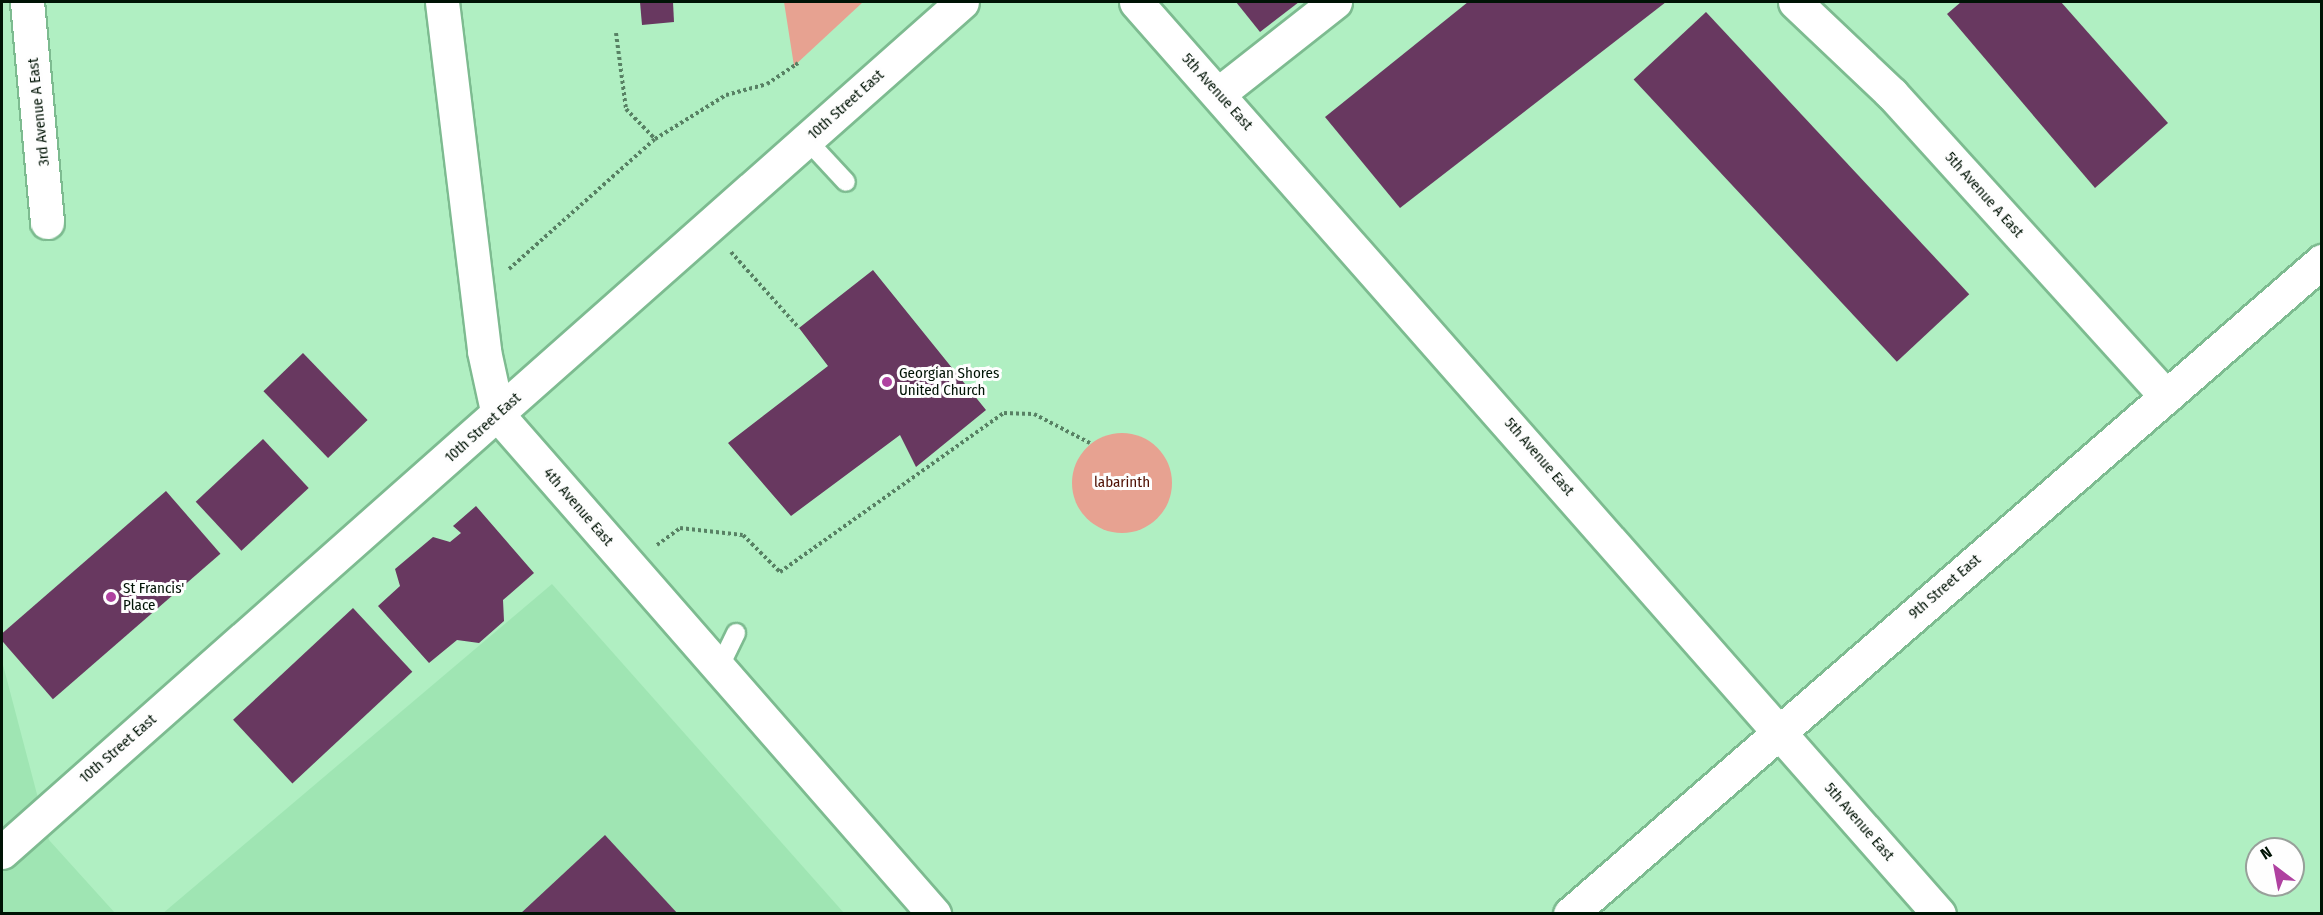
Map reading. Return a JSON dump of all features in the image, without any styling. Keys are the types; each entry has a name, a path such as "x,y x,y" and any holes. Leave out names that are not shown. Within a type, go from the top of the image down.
{"street":[{"name":"3rd Avenue A East","path":"27,2 47,222"},
{"path":"442,2 477,298 498,415"},
{"name":"10th Street East","path":"2,852 962,2"},
{"name":"5th Avenue East","path":"1136,2 1939,914"},
{"path":"1218,94 1335,2"},
{"name":"5th Avenue A East","path":"1795,2 1892,94 2166,396"},
{"name":"9th Street East","path":"1570,914 1779,730 2322,261"},
{"name":"4th Avenue East","path":"498,415 934,914"}],"lane":[{"path":"807,140 846,182"},
{"path":"719,668 736,633"}],"path":[{"path":"616,33 626,109 655,139"},
{"path":"477,298 655,139 726,95 767,84 798,63 794,66"},
{"path":"709,227 798,328"},
{"path":"630,566 680,528 743,536 780,572 1004,413 1034,414 1090,443"}],"shaded area":[{"path":"552,584 844,913 162,914"},
{"path":"2,661 49,840 115,913 2,913"}],"green space":[{"path":"784,2 863,2 794,66"},
{"name":"labarinth","path":"1122,433 1141,437 1158,447 1168,464 1172,483 1168,502 1158,519 1141,529 1122,533 1103,529 1086,519 1076,502 1072,483 1076,464 1086,447 1103,437"}],"building":[{"path":"640,2 673,2 674,22 642,25"},
{"path":"1236,2 1299,2 1260,32"},
{"path":"1468,2 1666,2 1400,208 1325,117"},
{"path":"1961,2 2061,2 2168,123 2095,188 1947,14"},
{"path":"1706,12 1969,294 1897,362 1634,80"},
{"name":"Georgian Shores United Church","path":"873,270 986,410 916,467 900,435 791,516 728,443 828,366 799,328"},
{"path":"303,353 368,420 328,458 263,391"},
{"path":"263,439 309,488 241,551 196,502"},
{"name":"St Francis' Place","path":"166,491 220,554 53,699 2,641 2,634"},
{"path":"476,506 534,573 503,600 504,621 479,643 457,640 429,663 378,606 400,586 395,569 433,537 450,542 461,533 453,526"},
{"path":"353,608 412,672 292,783 233,720"},
{"path":"605,835 678,914 520,914"}],"place":[{"name":"Georgian Shores United Church","path":"887,382"},
{"name":"St Francis' Place","path":"111,597"}]}
